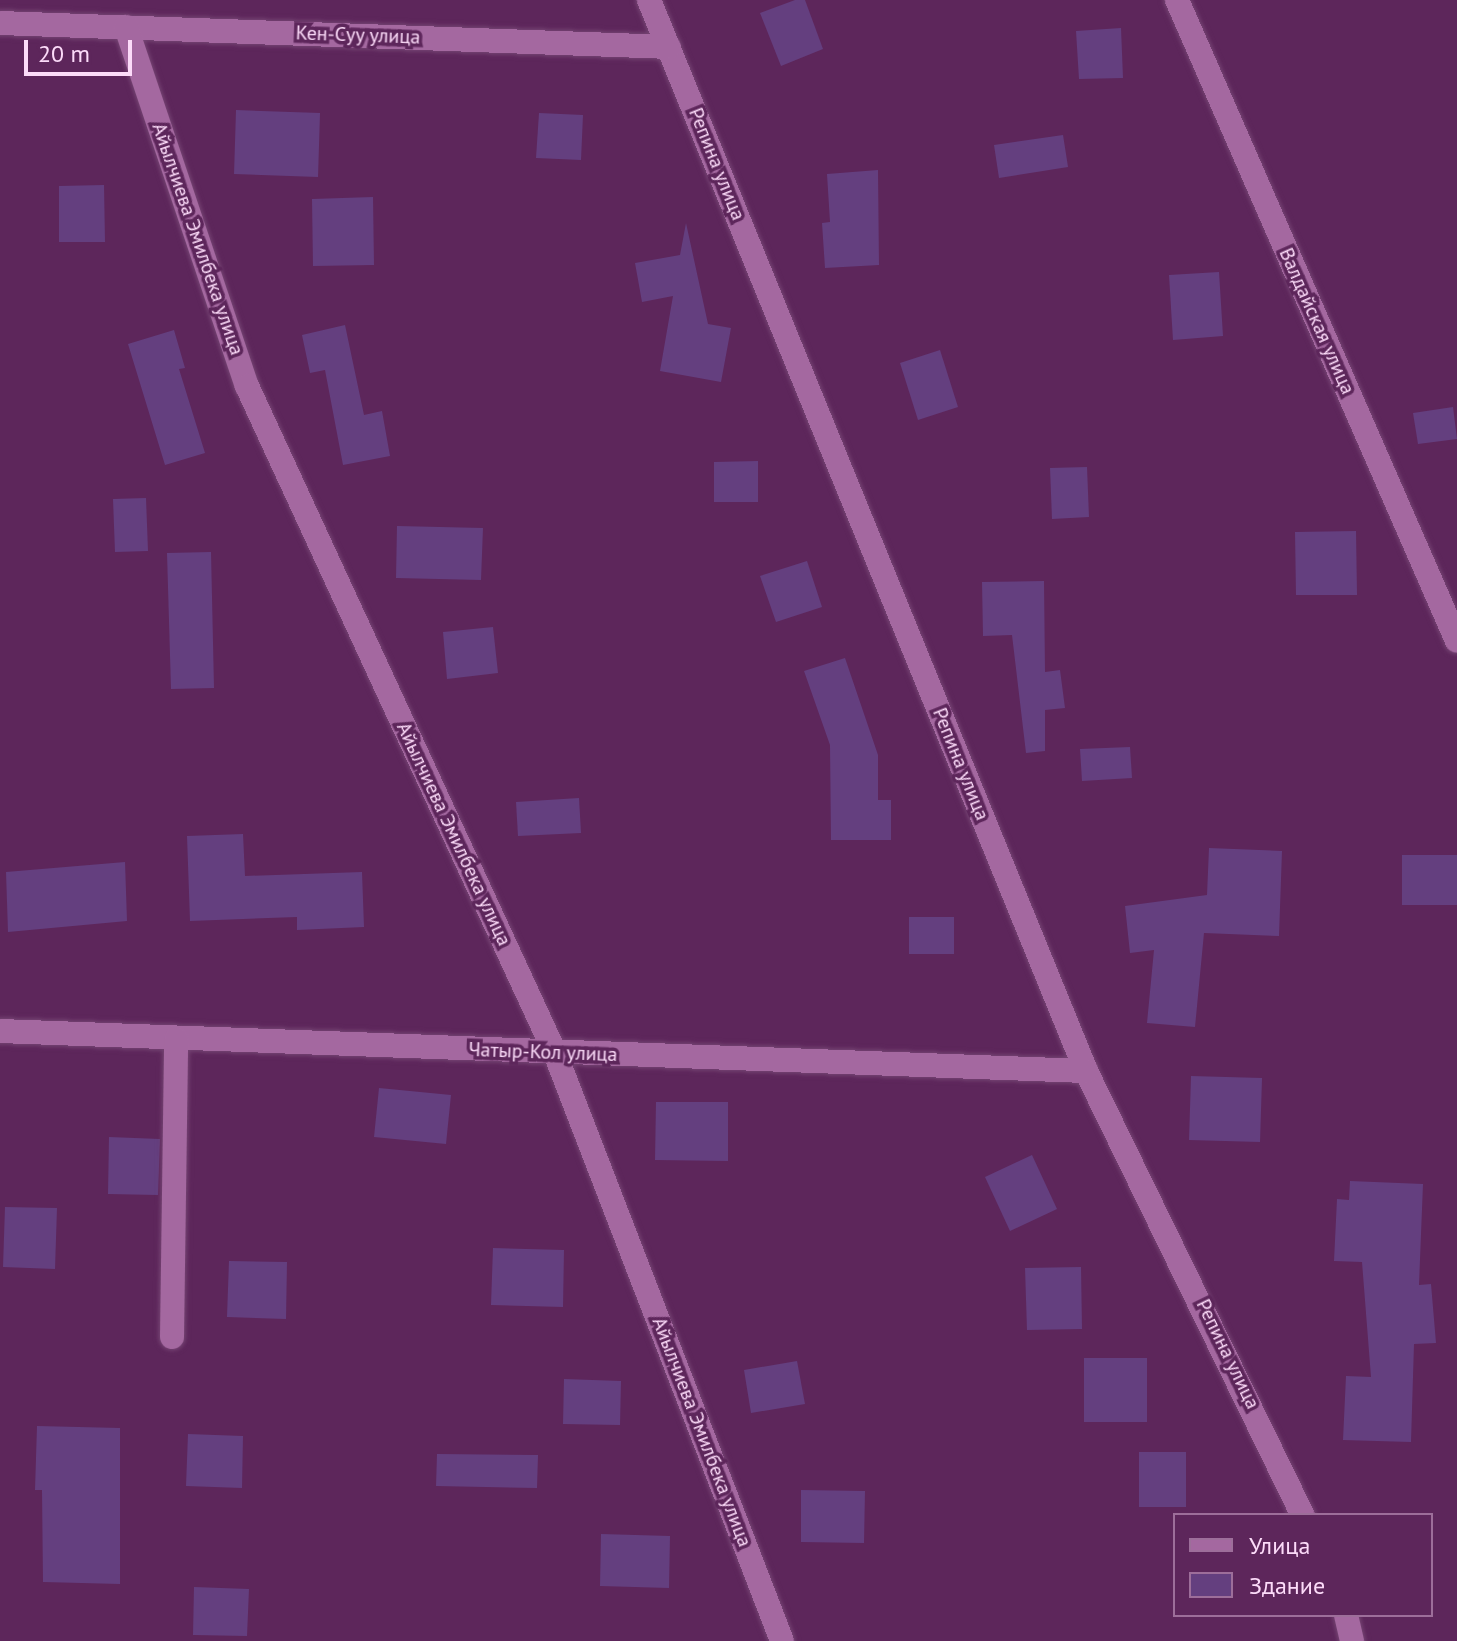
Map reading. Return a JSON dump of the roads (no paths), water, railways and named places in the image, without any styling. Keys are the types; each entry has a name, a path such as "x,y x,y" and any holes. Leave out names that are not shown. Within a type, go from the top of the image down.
{"street":[{"name":"Репина улица","path":"649,0 1086,1071 1302,1513"},
{"name":"Валдайская улица","path":"1177,0 1457,641"},
{"name":"Кен-Суу улица","path":"0,23 669,47"},
{"name":"Айылчиева Эмилбека улица","path":"126,27 247,386 555,1053 782,1641"},
{"name":"Чатыр-Кол улица","path":"0,1031 1086,1071"},
{"path":"172,1337 176,1039"},
{"path":"1346,1617 1352,1641"}]}
